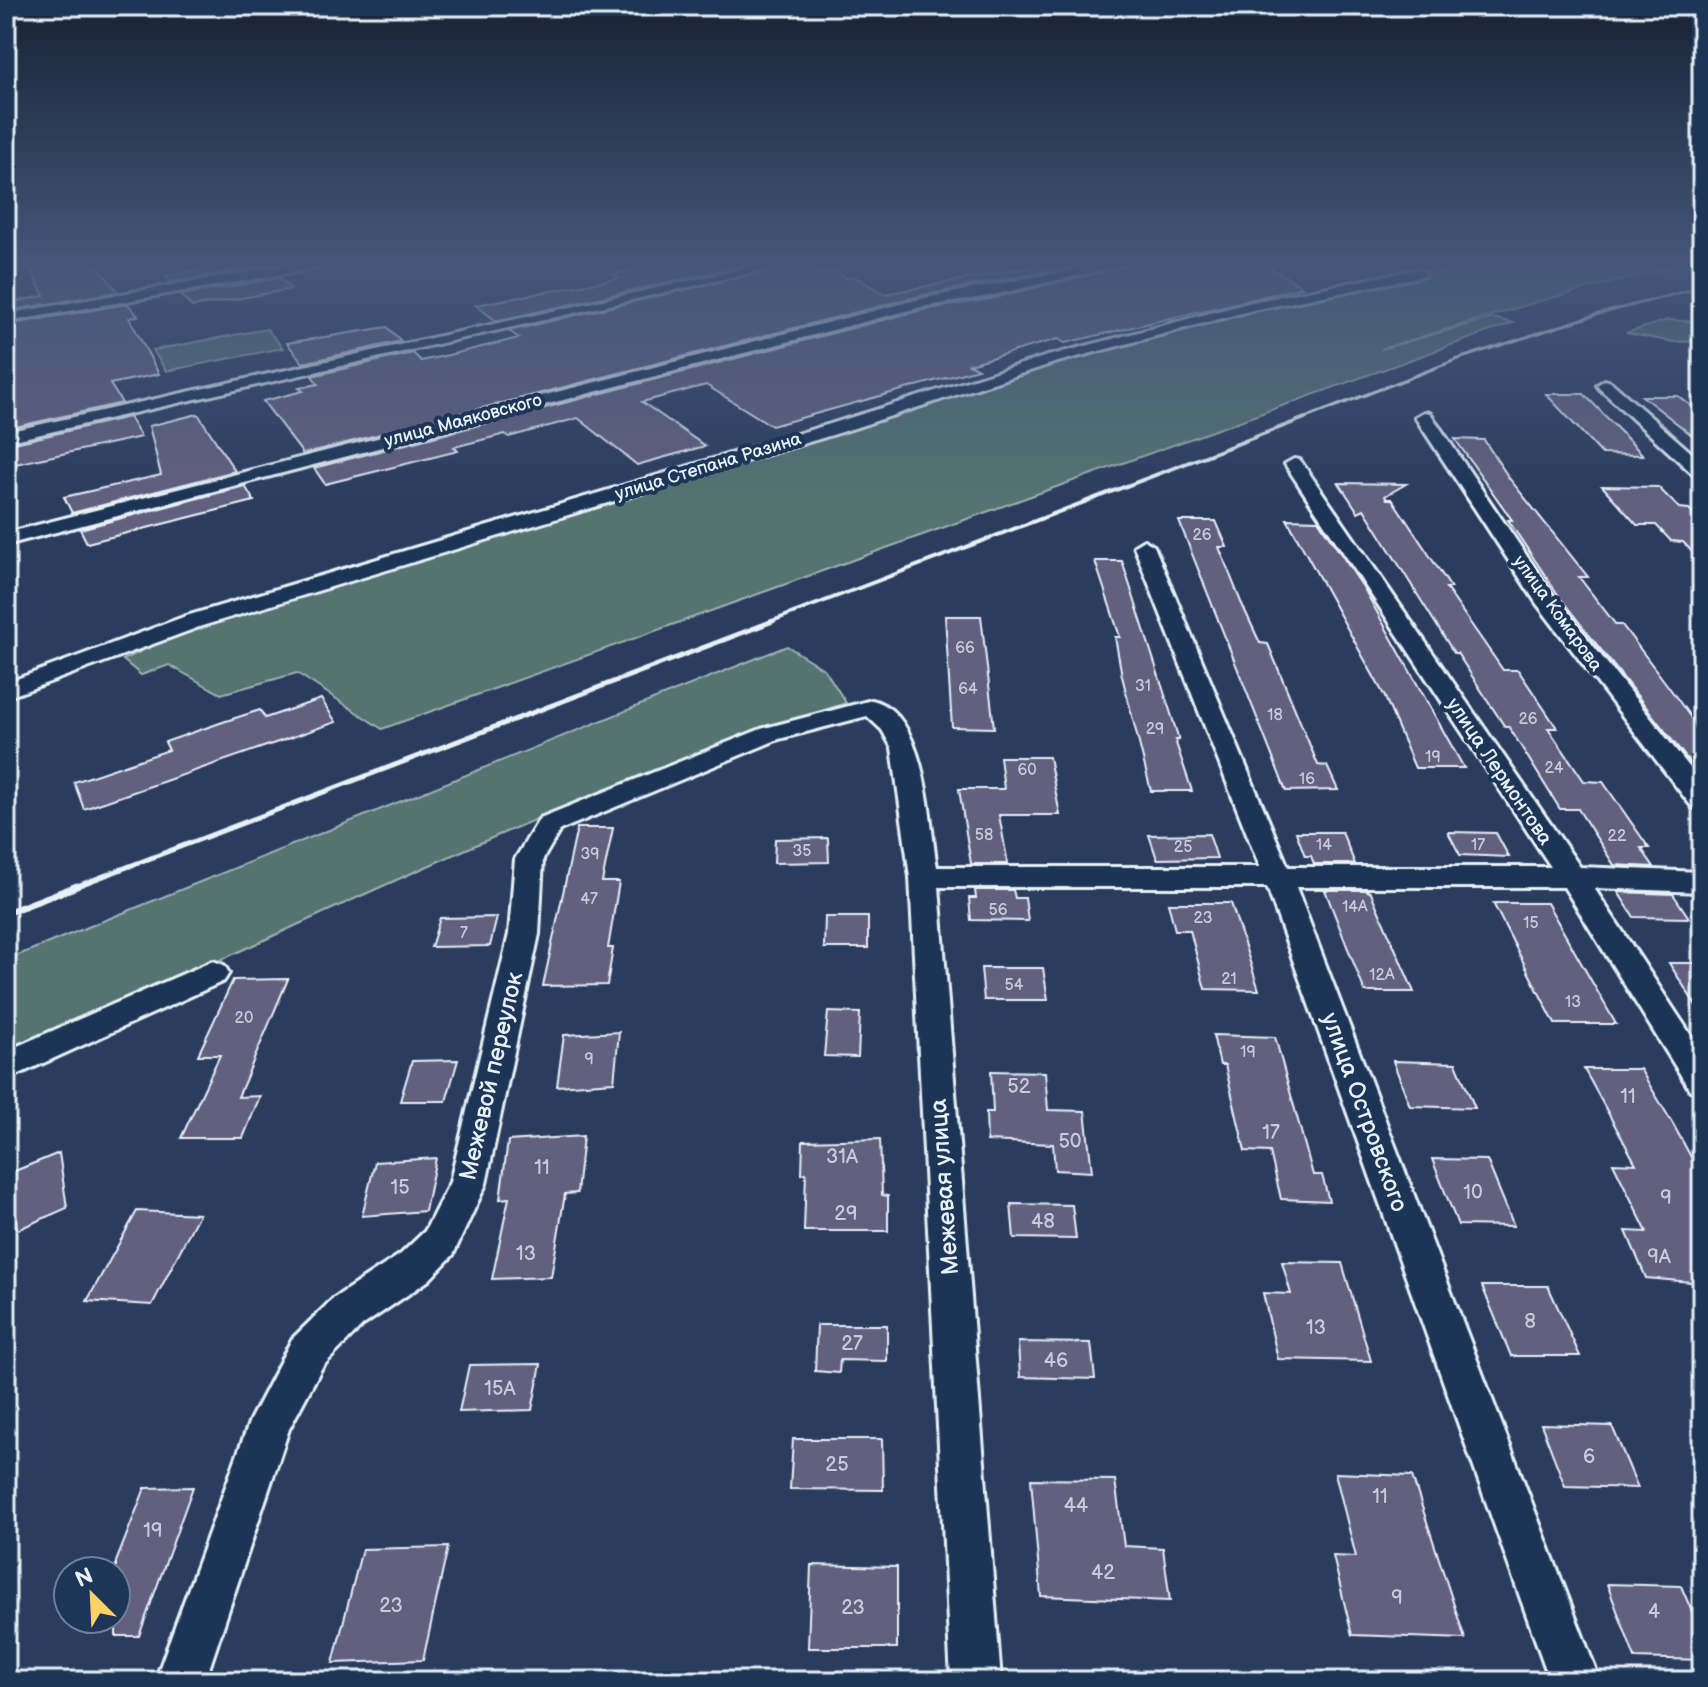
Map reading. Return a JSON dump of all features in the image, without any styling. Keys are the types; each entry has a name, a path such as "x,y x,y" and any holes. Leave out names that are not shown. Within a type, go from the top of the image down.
{"street":[{"path":"6,437 434,342"},
{"name":"улица Маяковского","path":"6,539 770,342"},
{"name":"улица Степана Разина","path":"6,691 194,621 1118,342"},
{"path":"1605,385 1702,472"},
{"name":"улица Комарова","path":"1424,417 1545,599 1702,801"},
{"name":"улица Лермонтова","path":"1294,464 1572,877 1702,1080"},
{"name":"улица Островского","path":"1144,546 1278,877 1575,1681"},
{"name":"Межевая улица","path":"872,707 892,726 905,748 924,877 976,1681"},
{"name":"Межевой переулок","path":"180,1681 271,1420 307,1353 348,1312 415,1267 439,1243 468,1184 524,934 529,859 550,824 770,734 872,707"},
{"path":"924,877 1572,877 1702,882"},
{"path":"6,1066 213,973"}],"green space":[{"path":"198,342 278,342 283,348 166,371 153,350"},
{"path":"1142,342 1405,342 1381,349 1407,342 1461,342 382,729 297,673 221,694 169,665 141,675 123,660 187,629 1050,366"},
{"path":"787,646 825,670 846,703 632,780 527,823 6,1059 6,960"}],"building":[{"path":"6,342 142,342 159,374 110,384 122,403 6,429"},
{"path":"295,342 398,342 303,363 287,343"},
{"path":"503,342 741,342 303,454 263,401 318,384 312,376 413,353 421,361"},
{"path":"800,342 1048,342 969,364 978,369 772,426 706,385 642,402 705,446 637,465 578,418 509,437 505,434 454,447 458,451 325,484 314,468"},
{"path":"1546,394 1584,394 1643,455 1602,454"},
{"path":"1642,396 1678,396 1702,414 1702,443"},
{"path":"198,414 235,471 72,513 64,497 161,475 149,426"},
{"path":"129,417 141,437 6,466 6,445"},
{"path":"1455,439 1484,440 1509,478 1588,577 1579,577 1616,625 1622,625 1668,686 1702,733 1702,778 1561,599 1508,520 1512,520"},
{"path":"1339,483 1406,484 1385,496 1392,499 1451,588 1446,588 1503,670 1518,670 1557,728 1548,728 1584,781 1603,782 1649,848 1641,848 1654,867 1614,865 1578,809 1560,809 1509,727 1505,727 1457,653 1454,653 1364,509 1358,512"},
{"path":"245,486 254,501 87,543 80,529"},
{"path":"1602,486 1658,487 1679,508 1689,509 1702,522 1702,562 1683,542 1671,541 1656,525 1637,525"},
{"path":"1287,519 1318,520 1363,587 1464,768 1415,768 1384,695"},
{"path":"1179,521 1216,521 1227,547 1219,547 1241,602 1260,643 1268,644 1318,765 1327,766 1338,790 1286,791"},
{"path":"1095,561 1122,561 1179,740 1175,740 1192,791 1151,791 1122,676 1115,637 1120,637"},
{"path":"945,616 981,616 994,728 952,727"},
{"path":"321,699 336,722 84,809 74,782 169,750 165,742 223,722 260,710 265,718"},
{"path":"1000,757 1049,757 1060,815 999,815 1008,864 971,864 959,789 1004,789"},
{"path":"577,828 613,828 602,882 619,882 608,948 613,948 607,985 543,986"},
{"path":"1296,832 1342,832 1355,864 1314,864 1311,856 1305,856"},
{"path":"1448,832 1496,833 1509,857 1460,855"},
{"path":"1209,834 1217,858 1157,859 1149,835"},
{"path":"828,838 829,862 774,863 775,839"},
{"path":"975,890 1013,890 1015,898 1025,898 1028,921 971,920 969,898 976,898"},
{"path":"1325,890 1366,890 1371,893 1414,992 1365,992"},
{"path":"1618,892 1673,894 1689,918 1634,917"},
{"path":"1168,903 1231,903 1259,990 1205,989 1190,930 1175,930"},
{"path":"1493,903 1547,903 1616,1024 1555,1024"},
{"path":"497,917 490,946 431,947 440,918"},
{"path":"825,917 868,917 868,948 824,948"},
{"path":"1669,963 1702,963 1702,1015"},
{"path":"981,968 1043,968 1048,1000 984,1000"},
{"path":"288,979 238,1097 260,1096 243,1138 181,1138 220,1055 198,1055 233,980"},
{"path":"828,1012 860,1013 858,1057 824,1056"},
{"path":"619,1032 614,1082 557,1086 564,1035"},
{"path":"1213,1035 1275,1037 1313,1175 1322,1175 1329,1201 1281,1199 1270,1152 1245,1151 1225,1065 1220,1065"},
{"path":"458,1060 446,1101 400,1101 412,1061"},
{"path":"1393,1061 1456,1063 1475,1108 1410,1106"},
{"path":"1584,1069 1640,1069 1673,1124 1702,1177 1702,1283 1646,1278 1626,1231 1647,1232 1613,1163 1636,1164"},
{"path":"991,1071 1045,1072 1048,1110 1085,1111 1092,1172 1055,1170 1053,1144 987,1141 986,1112 993,1112"},
{"path":"583,1136 577,1193 565,1194 551,1277 492,1279 509,1198 500,1199 508,1141"},
{"path":"880,1139 882,1195 888,1196 888,1231 804,1231 806,1173 802,1174 803,1141"},
{"path":"59,1153 67,1208 17,1230 10,1173"},
{"path":"436,1158 425,1211 362,1216 375,1162"},
{"path":"1432,1159 1487,1160 1514,1226 1458,1225"},
{"path":"1011,1204 1072,1205 1076,1239 1014,1238"},
{"path":"137,1211 199,1214 152,1305 87,1301"},
{"path":"1282,1262 1342,1263 1371,1361 1278,1359 1263,1293 1291,1294"},
{"path":"1482,1286 1548,1286 1580,1356 1511,1356"},
{"path":"817,1325 887,1325 887,1361 840,1360 839,1373 815,1371"},
{"path":"1018,1342 1091,1343 1095,1379 1020,1377"},
{"path":"541,1364 532,1410 459,1412 469,1365"},
{"path":"1541,1424 1612,1426 1638,1488 1565,1486"},
{"path":"793,1439 882,1439 883,1490 790,1489"},
{"path":"1335,1473 1412,1476 1465,1639 1352,1635 1333,1556 1356,1557"},
{"path":"1031,1479 1115,1480 1124,1546 1163,1548 1170,1601 1041,1596"},
{"path":"193,1487 139,1636 116,1636 132,1635 132,1555 119,1555 145,1488"},
{"path":"448,1547 423,1660 333,1663 362,1549"},
{"path":"811,1565 897,1567 897,1648 808,1648"},
{"path":"1607,1584 1681,1586 1702,1635 1702,1660 1635,1658"}],"railway":[{"path":"1300,420 1512,342"},
{"path":"767,623 1305,418"},
{"path":"72,888 773,621"},
{"path":"6,913 77,886"}]}
